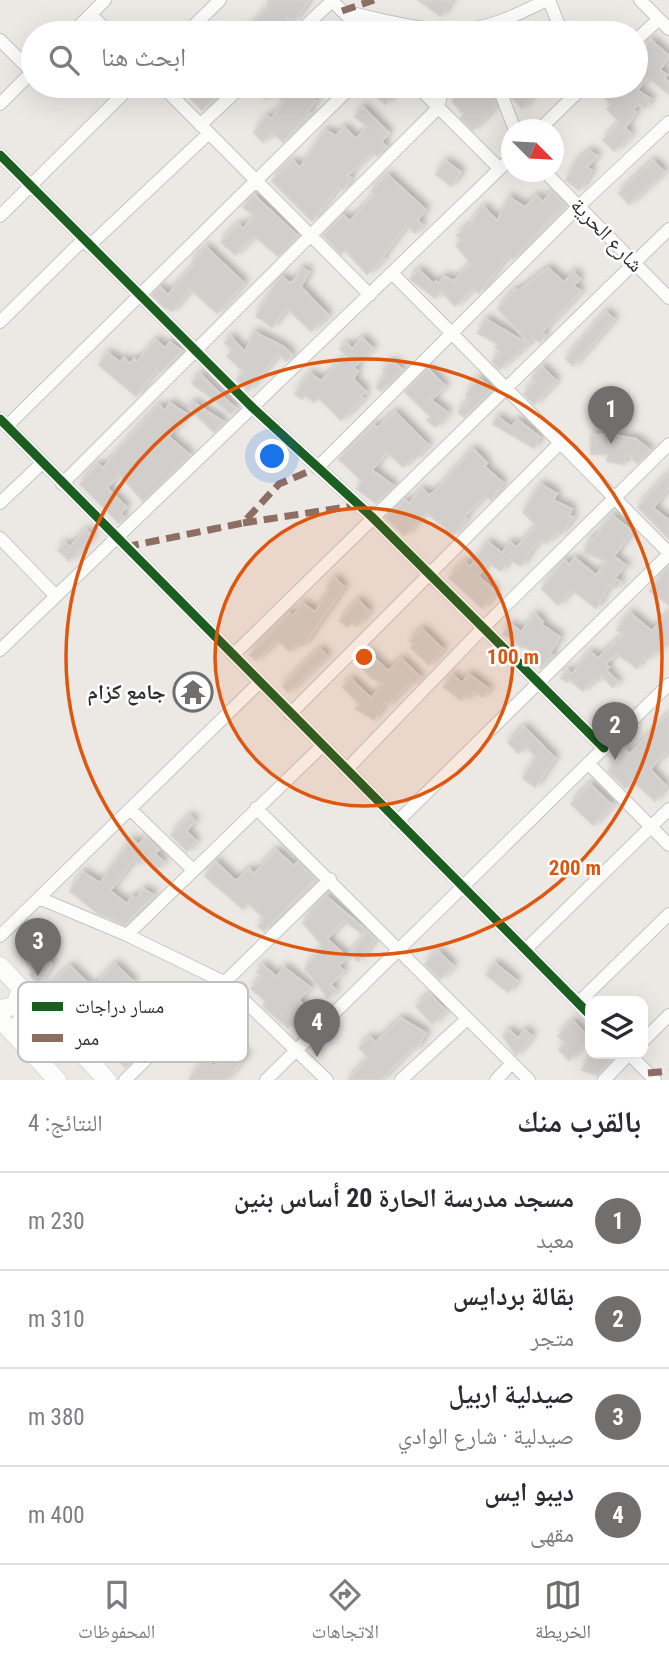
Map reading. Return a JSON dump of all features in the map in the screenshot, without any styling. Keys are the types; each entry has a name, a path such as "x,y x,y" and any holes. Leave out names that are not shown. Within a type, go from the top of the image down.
{"main road":[{"path":"0,966 18,986"},
{"path":"0,1009 15,1006 18,998"},
{"path":"0,1018 18,1038"},
{"path":"40,1062 55,1079"},
{"path":"91,1062 107,1080"}],"street":[{"path":"85,21 105,0"},
{"path":"198,21 220,0"},
{"path":"310,21 331,0 353,21"},
{"path":"342,10 353,0"},
{"path":"498,21 548,0 557,21"},
{"path":"640,0 669,29"},
{"path":"342,10 391,21"},
{"path":"91,15 97,21"},
{"path":"648,29 659,19"},
{"path":"0,40 21,60"},
{"path":"0,104 21,83"},
{"path":"0,216 119,98"},
{"path":"174,98 370,295"},
{"path":"0,322 204,129 231,98"},
{"path":"340,98 257,182 4,423 585,1010"},
{"path":"0,650 115,536 393,274 499,168 428,98"},
{"path":"62,484 197,352 438,108 440,98"},
{"path":"503,98 511,119"},
{"path":"550,119 571,98"},
{"path":"317,468 579,206 669,122"},
{"path":"0,155 253,408 372,517 604,748"},
{"name":"شارع الحرية","path":"555,182 669,298"},
{"path":"233,655 669,229"},
{"path":"393,274 669,553 397,822"},
{"path":"290,713 559,444"},
{"path":"346,770 483,628 669,444"},
{"path":"0,503 42,463"},
{"path":"0,538 55,595"},
{"path":"0,936 260,682"},
{"path":"266,1080 669,684"},
{"path":"127,935 322,746"},
{"path":"588,763 669,845"},
{"path":"257,808 529,1080"},
{"path":"130,809 194,870"},
{"path":"525,950 669,809"},
{"path":"227,982 330,879"},
{"path":"39,898 127,935 224,982"},
{"path":"578,1003 669,914"},
{"path":"248,1003 327,1080"},
{"path":"648,1036 669,1015"},
{"path":"401,1080 467,1019"},
{"path":"604,1080 624,1059"},
{"path":"634,1059 655,1080"},
{"path":"125,1080 144,1062"},
{"path":"496,1080 512,1063"}],"building":[{"path":"270,0 309,0 294,21 288,17 285,21 256,21 268,7 266,5"},
{"path":"418,0 452,0 441,16"},
{"path":"651,40 669,56 660,70 667,75 664,78 669,82 669,94 648,78 648,43"},
{"path":"190,98 214,98 202,110"},
{"path":"280,98 313,98 316,101 308,111 310,113 283,142 272,133 263,142 254,133 267,116 271,119 284,102"},
{"path":"378,98 390,98 385,104"},
{"path":"455,98 493,98 496,105 473,130 461,118 464,114 452,101"},
{"path":"512,98 531,98 522,108"},
{"path":"605,98 651,99 645,109 638,104 633,110 636,112 625,128 631,134 614,151 603,140 620,122 607,109 611,105"},
{"path":"363,107 389,133 381,142 387,147 377,156 372,152 347,176 351,178 343,190 339,186 312,221 272,181 293,161 300,168 325,130 336,136 344,127 356,139 367,127 355,117"},
{"path":"590,151 597,156 587,167 592,171 579,190 566,180 577,161"},
{"path":"446,161 461,172 451,186 436,174"},
{"path":"653,161 664,172 629,204 619,193"},
{"path":"388,175 426,210 417,220 422,225 415,233 406,226 384,258 367,274 345,250 341,254 323,235 343,215 350,221 375,195 371,192"},
{"path":"552,191 564,204 513,259 508,255 479,293 473,288 455,306 441,291 435,298 410,279 419,270 434,284 436,281 439,284 444,276 454,281 471,264 456,245 462,241 457,235 474,222 472,220 484,207 497,221 509,197 525,207 537,196 543,202"},
{"path":"254,195 298,236 278,256 254,236 235,255 221,242 239,224 243,229 254,216 243,207"},
{"path":"206,247 244,283 217,313 190,289 172,311 164,307 152,295 160,287 168,295"},
{"path":"302,268 309,272 301,286 328,315 311,331 287,308 272,327 256,316 278,280 282,277 290,283 294,281"},
{"path":"548,268 564,282 574,272 580,279 573,286 581,291 542,332 545,335 540,342 532,337 528,343 498,309 515,289 518,291"},
{"path":"606,312 614,319 573,366 566,359"},
{"path":"486,319 528,344 499,369 492,361 501,353 495,347 498,344 478,333"},
{"path":"254,332 283,346 292,355 286,361 278,354 248,390 237,379 244,372 227,356 233,351 225,343 231,337 245,352"},
{"path":"362,338 373,348 353,368 358,371 353,379 366,392 360,397 363,399 341,420 318,397 314,402 305,395 302,399 295,394 310,373 321,381 347,356 340,349 347,343 352,349"},
{"path":"156,340 165,348 170,342 182,351 160,373 156,370 136,396 99,365 108,353 120,362 124,358 130,364 134,359 137,362"},
{"path":"392,361 403,370 381,391 376,387 387,374 383,370"},
{"path":"542,367 556,381 534,404 524,394 536,381 532,378"},
{"path":"428,369 445,386 431,400 448,413 435,427 427,420 431,417 405,392"},
{"path":"200,374 236,409 231,414 192,383"},
{"path":"478,378 493,389 464,417 458,412 471,399 466,395"},
{"path":"193,402 224,422 214,432 189,408"},
{"path":"170,403 188,415 168,436 190,455 143,501 119,474 107,488 126,507 120,514 124,518 119,523 80,484 98,464 103,468 159,405 165,411"},
{"path":"395,412 428,445 403,467 387,452 372,470 394,486 376,503 357,489 362,481 339,459 374,425 377,428"},
{"path":"498,417 511,427 518,420 540,437 534,448 493,424"},
{"path":"608,434 636,439 650,450 637,463 626,453 624,464 607,461 608,454 591,454 591,436"},
{"path":"473,449 487,463 484,466 503,483 491,500 485,495 464,517 466,519 453,535 426,512 404,535 386,518 405,500 409,504 422,489 429,495 436,491"},
{"path":"669,473 669,487 653,508 669,520 669,539 638,507"},
{"path":"541,484 557,494 553,500 572,509 569,515 573,517 561,534 558,531 546,543 542,539 534,546 521,566 509,559 501,571 488,562 478,576 496,592 482,608 449,578 465,562 470,567 488,542 502,553 510,542 516,547 523,541 537,526 523,512"},
{"path":"612,515 632,531 614,556 628,567 623,567 615,578 621,582 616,588 610,584 596,608 572,590 558,605 542,589 564,560 569,565 575,558 596,575 607,561 584,553 590,538 593,540"},
{"path":"86,530 93,537 69,561 58,550 65,543 70,547"},
{"path":"669,566 669,605 650,591"},
{"path":"335,578 344,587 303,646 298,642 290,651 277,640 256,660 250,655 289,613 293,616 303,603 315,612 329,590 327,587"},
{"path":"358,600 369,611 356,626 351,623 347,627 340,621"},
{"path":"669,612 669,638 655,654 653,652 646,660 643,657 637,668 617,654 605,664 609,667 606,670 618,682 613,687 602,676 597,682 593,679 583,691 569,679 567,682 561,678 567,670 572,674 590,652 598,658 624,635 617,630 630,613 652,631"},
{"path":"535,614 543,622 541,624 560,637 550,653 553,656 541,668 536,662 539,659 525,646 523,648 503,634 511,624 521,632"},
{"path":"422,629 443,649 429,665 411,648 414,644 410,641"},
{"path":"320,649 327,656 288,692 283,686"},
{"path":"367,651 388,671 402,659 420,677 413,684 410,682 388,705 385,702 374,720 356,709 359,704 343,687 351,679 371,698 384,684 371,678 357,662"},
{"path":"469,674 489,689 483,697 474,691 469,698 465,695 461,700 444,687 453,675 462,683"},
{"path":"669,714 669,756 665,753 650,769 666,786 655,801 632,780 626,788 608,771 625,750 630,754"},
{"path":"524,727 555,758 535,787 523,778 536,757 526,746 518,753 508,742"},
{"path":"590,784 612,805 593,825 571,804"},
{"path":"190,816 195,821 186,831 196,841 187,851 171,835"},
{"path":"146,837 159,849 155,854 164,862 157,869 145,857 139,864 134,860 110,891 127,904 132,896 137,899 143,889 154,895 125,925 97,913 70,891 83,872 100,883 132,839 139,845"},
{"path":"276,850 294,866 298,862 315,879 264,931 258,926 265,919 248,903 243,909 205,876 215,861 236,881 249,869 254,874"},
{"path":"326,896 366,930 362,934 344,920 327,939 347,957 338,966 344,971 330,985 336,990 328,998 305,969 323,946 303,923 312,915 309,912"},
{"path":"368,932 375,939 358,961 350,954"},
{"path":"438,951 453,966 440,979 425,964"},
{"path":"35,952 52,964 41,982 36,982 30,975 33,971 25,961"},
{"path":"495,963 517,981 508,992 486,975"},
{"path":"115,964 134,982 98,982"},
{"path":"263,965 277,977 284,967 311,988 298,1000 306,1007 297,1018 304,1024 298,1030 291,1024 288,1028 263,1006 266,1001 251,989 262,976 257,972"},
{"path":"70,966 87,982 54,982"},
{"path":"430,994 446,1011 432,1024 416,1006"},
{"path":"401,1018 426,1033 416,1049 412,1047 381,1080 348,1080 369,1058 359,1048 370,1037 376,1042"},
{"path":"573,1021 585,1034 585,1044 569,1060 559,1050 565,1043 558,1036"},
{"path":"509,1030 518,1038 525,1030 532,1036 516,1055 503,1036"},
{"path":"588,1059 611,1060 597,1075 582,1070"},
{"path":"197,1062 208,1062 214,1067 219,1062 242,1062 225,1080 189,1080 200,1065"}],"marked path":[{"path":"342,11 374,0"},
{"path":"125,547 243,523 279,484 317,468"},
{"path":"243,523 359,505"},
{"path":"648,1073 669,1071"}],"cycle path":[{"path":"0,155 253,408 372,517 604,748"},
{"path":"0,419 585,1010"}],"place":[{"name":"مسجد مدرسة الحارة 20 أساس بنين","path":"611,444"},
{"name":"جامع كزام","path":"193,692"},
{"name":"بقالة بردايس","path":"615,760"},
{"name":"صيدلية اربيل","path":"38,976"},
{"name":"ديبو ايس","path":"317,1057"}]}
